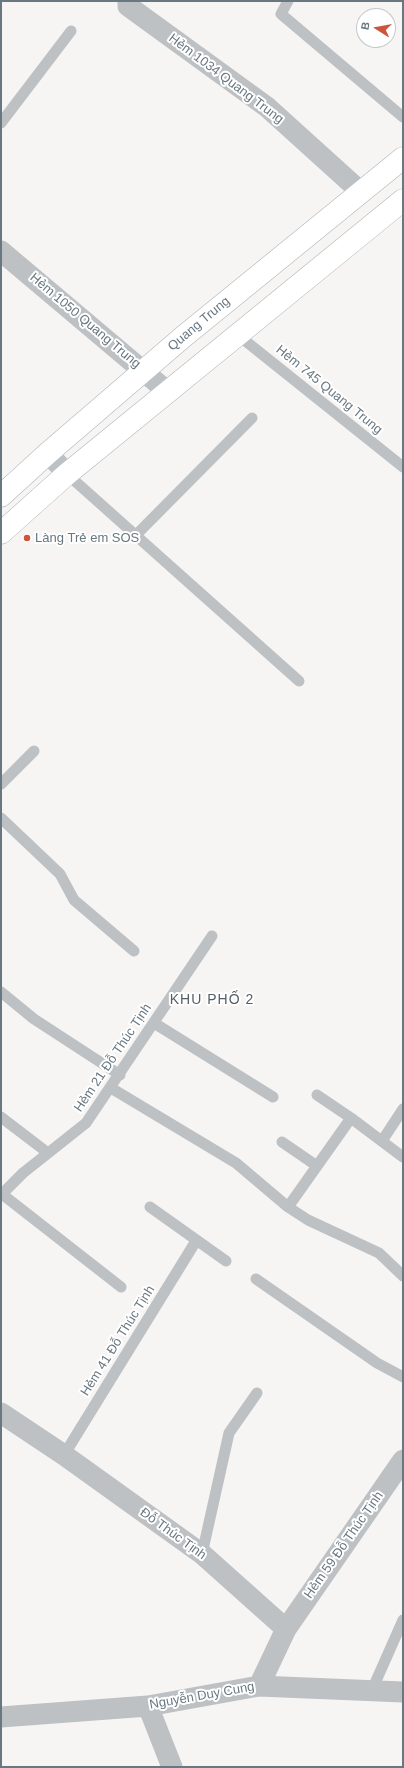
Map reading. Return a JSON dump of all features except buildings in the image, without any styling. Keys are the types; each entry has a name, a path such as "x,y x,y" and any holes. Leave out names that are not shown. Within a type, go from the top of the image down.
{"main road":[{"name":"Quang Trung","path":"1,496 144,370 403,158"},
{"path":"1,533 67,474 403,200"}],"street":[{"name":"Hẻm 1034 Quang Trung","path":"128,1 128,6 267,107 361,192"},
{"name":"Hẻm 1050 Quang Trung","path":"1,251 144,370 168,392"},
{"path":"48,453 67,474"},
{"name":"Đỗ Thúc Tịnh","path":"1,1413 64,1455 202,1554 286,1629"},
{"name":"Hẻm 59 Đỗ Thúc Tịnh","path":"286,1629 403,1460"},
{"path":"259,1686 286,1629"},
{"name":"Nguyễn Duy Cung","path":"1,1718 148,1706 259,1686 403,1692"},
{"path":"148,1706 172,1767"}],"lane":[{"path":"288,1 281,14 403,117"},
{"path":"1,123 71,31"},
{"name":"Hẻm 745 Quang Trung","path":"238,335 403,467"},
{"path":"136,535 252,418"},
{"path":"67,474 299,681"},
{"path":"1,784 34,751"},
{"path":"1,818 60,874 74,900 134,951"},
{"name":"Hẻm 21 Đỗ Thúc Tịnh","path":"1,1195 23,1173 86,1123 120,1075 212,936"},
{"path":"1,992 34,1019 120,1075"},
{"path":"154,1023 273,1097"},
{"path":"111,1088 236,1163 288,1207 308,1220 379,1253 403,1276"},
{"path":"317,1095 351,1118 403,1157"},
{"path":"382,1141 403,1109"},
{"path":"1,1117 48,1153"},
{"path":"288,1207 351,1118"},
{"path":"282,1142 317,1166"},
{"path":"1,1195 121,1287"},
{"path":"150,1207 226,1261"},
{"name":"Hẻm 41 Đỗ Thúc Tịnh","path":"64,1455 196,1240"},
{"path":"256,1279 377,1363 403,1377"},
{"path":"202,1554 229,1433 257,1393"},
{"path":"372,1690 403,1620"}],"place":[{"name":"Làng Trẻ em SOS","path":"27,538"}],"district":[{"name":"KHU PHỐ 2","path":"212,1000"}]}
